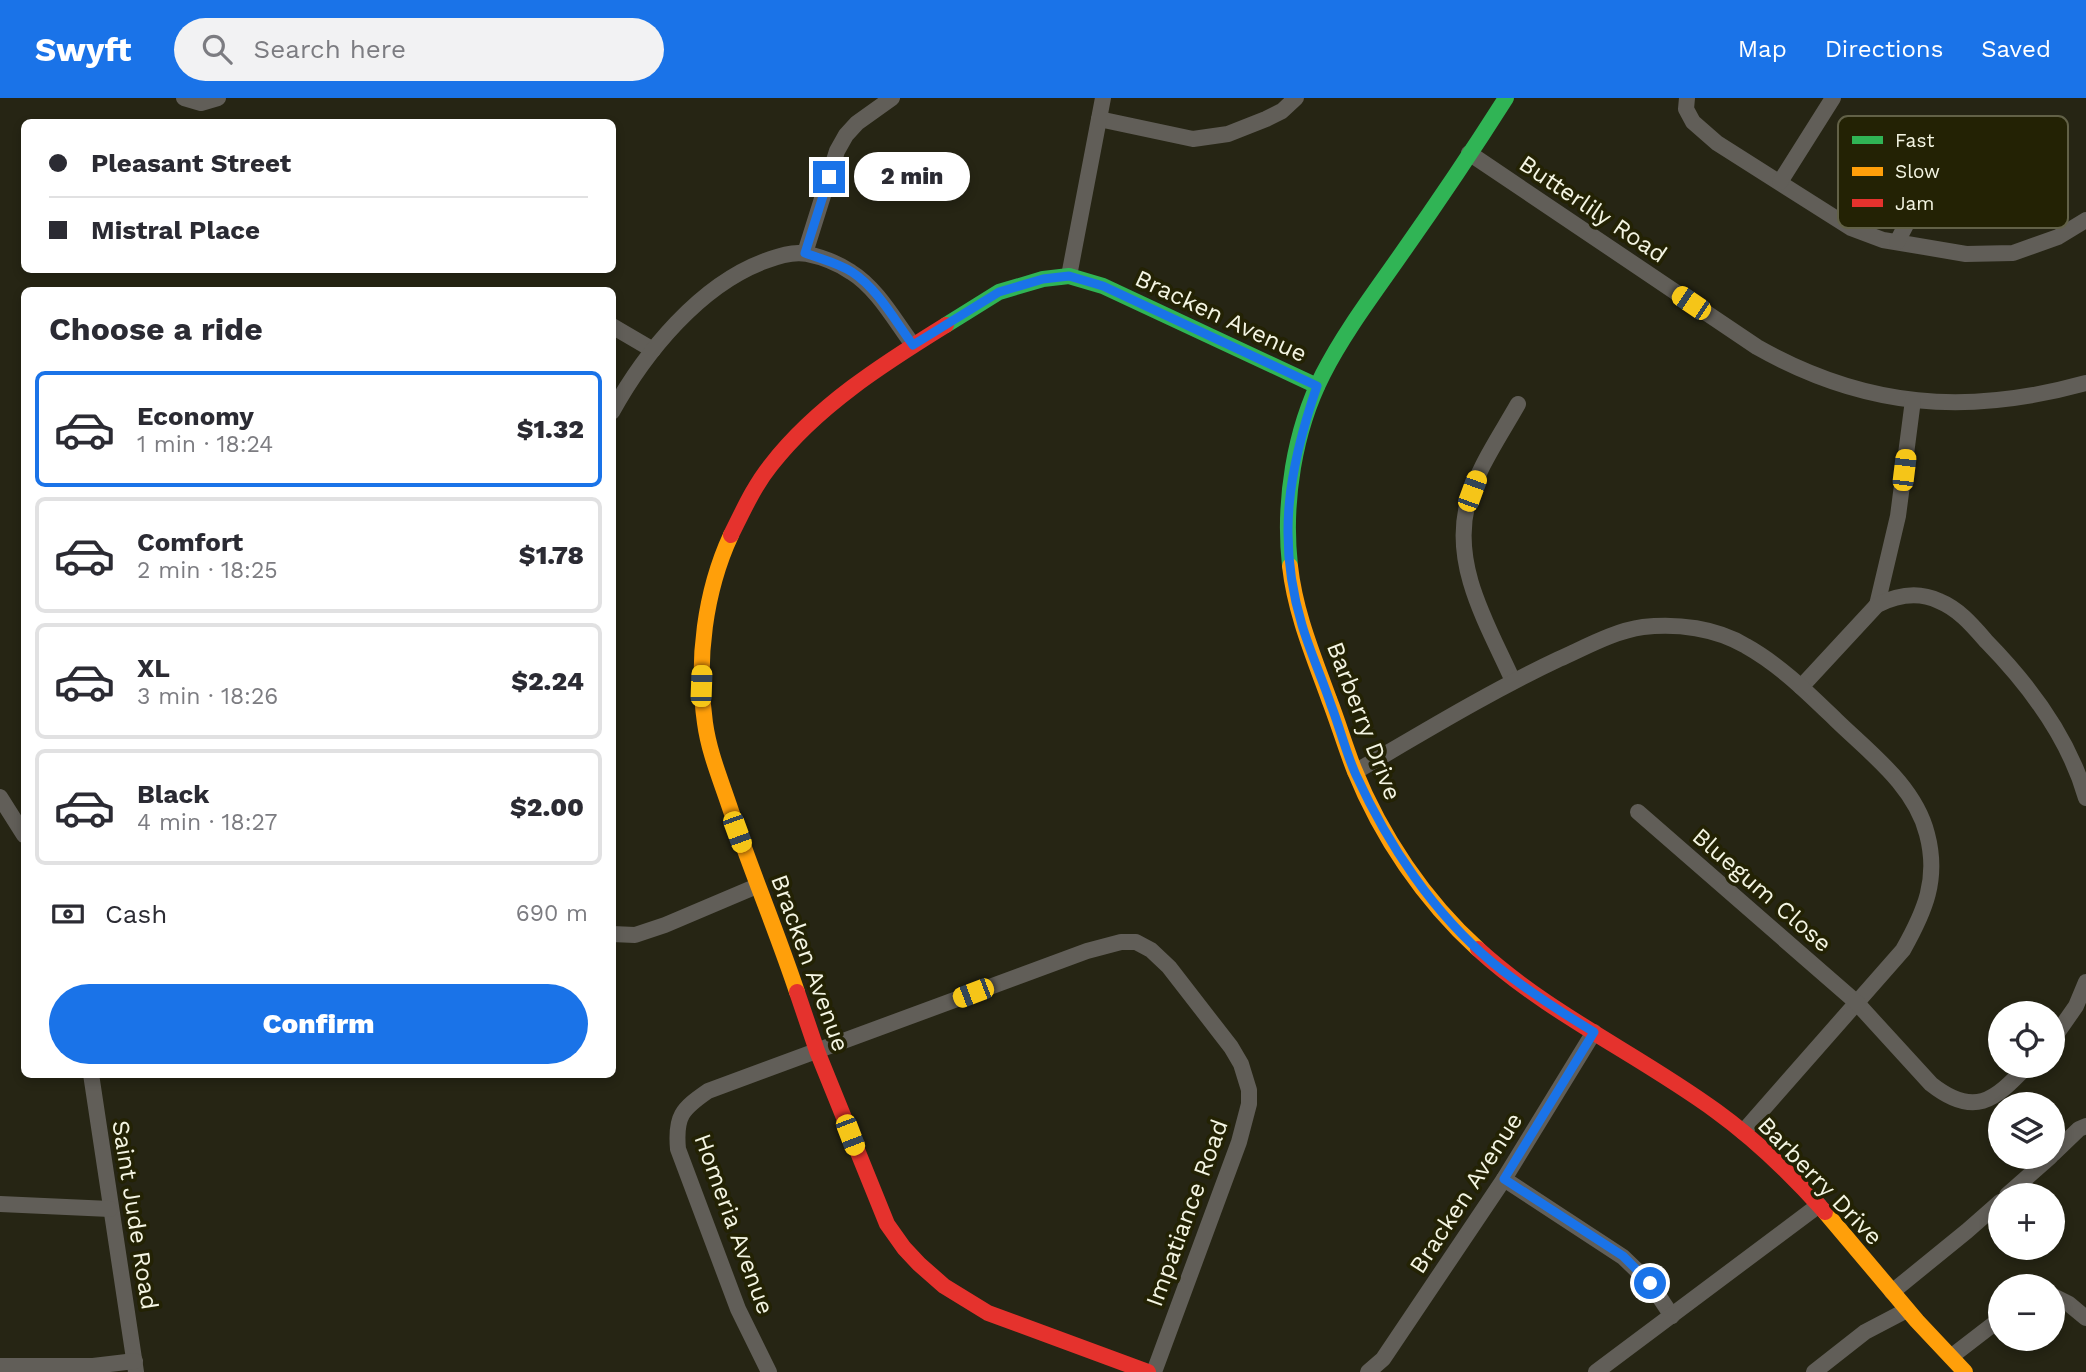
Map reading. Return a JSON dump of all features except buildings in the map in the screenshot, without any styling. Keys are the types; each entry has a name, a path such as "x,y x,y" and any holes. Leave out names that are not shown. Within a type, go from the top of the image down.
{"street":[{"path":"184,98 201,103 218,98"},
{"path":"805,253 837,151 846,135 858,123 892,98"},
{"path":"1069,276 1103,98"},
{"path":"1098,119 1193,139 1228,134 1266,119 1282,111 1296,98"},
{"name":"Barberry Drive","path":"1506,98 1353,325 1317,386 1292,471 1287,514 1292,582 1302,624 1355,772 1388,836 1406,864 1446,916 1492,962 1544,1001 1695,1097 1743,1132 1819,1205 1892,1292 1965,1372"},
{"path":"1688,98 1686,109 1693,122 1717,143 1838,220"},
{"path":"1780,182 1833,98"},
{"name":"Butterlily Road","path":"1469,153 1757,347 1806,372 1844,386 1887,397 1913,400 1972,402 2048,394 2086,383"},
{"path":"1850,228 1883,240 1966,254 2013,253 2058,237 2086,220"},
{"path":"1897,242 1904,228"},
{"path":"616,405 653,350 702,298 743,269 781,255 805,253 837,264 853,273 872,290 913,345"},
{"name":"Bracken Avenue","path":"1148,1372 988,1313 944,1286 919,1264 887,1224 817,1051 716,766 705,725 701,686 703,646 712,590 727,544 746,504 769,467 792,440 833,402 913,345 999,292 1043,279 1069,276 1103,286 1317,386"},
{"path":"616,328 653,350"},
{"path":"1877,605 1898,516 1913,400"},
{"path":"1513,681 1473,593 1466,564 1463,530 1467,506 1477,477 1518,404"},
{"path":"1801,687 1877,605 1893,597 1913,595 1939,601 1961,614 2019,674 2056,728 2086,798"},
{"path":"1355,772 1513,681 1601,639 1640,628 1666,625 1704,629 1745,645 1777,666 1801,687 1891,772 1912,800 1927,832 1932,864 1930,890 1920,920 1903,950 1743,1132"},
{"path":"0,797 21,830"},
{"name":"Bluegum Close","path":"1638,812 1856,1002 1931,1084 1946,1095 1975,1104 1986,1101 2013,1078"},
{"path":"616,933 635,935 665,925 757,886"},
{"name":"Impatiance Road","path":"817,1051 1087,951 1121,942 1136,942 1152,950 1169,967 1231,1047 1241,1064 1249,1090 1249,1104 1239,1142 1154,1372"},
{"path":"2065,1022 2076,1006 2086,982"},
{"name":"Bracken Avenue","path":"1373,1371 1504,1179 1594,1032"},
{"name":"Homeria Avenue","path":"769,1372 738,1309 678,1149 676,1129 688,1105 708,1091 817,1051"},
{"name":"Saint Jude Road","path":"92,1078 136,1367"},
{"path":"2065,1142 2086,1126"},
{"path":"2020,1183 2036,1169"},
{"path":"1504,1179 1623,1256 1650,1283 1672,1315"},
{"path":"0,1204 110,1209"},
{"path":"1596,1372 1819,1205"},
{"path":"1892,1292 1988,1213"},
{"path":"2065,1302 2086,1318"},
{"path":"1814,1372 1865,1332 1908,1310"},
{"path":"1952,1356 1988,1328"},
{"path":"0,1366 136,1367"}],"traffic: fast":[{"path":"1290,566 1288,517 1293,467 1305,419 1323,374 1351,327 1506,98"},
{"path":"946,325 999,292 1043,279 1069,276 1103,286 1317,386"}],"traffic: slow":[{"path":"731,535 715,579 705,627 702,651 705,723 719,775 797,992"},
{"path":"1290,566 1305,633 1365,794 1391,842 1422,888 1478,949"},
{"path":"1825,1212 1917,1321 1965,1372"}],"traffic: jam":[{"path":"731,535 765,473 809,424 875,371 946,325"},
{"path":"1478,949 1534,994 1686,1090 1731,1122 1773,1158 1825,1212"},
{"path":"797,992 817,1051 887,1224 904,1248 944,1286 988,1313 1148,1372"}],"route":[{"path":"829,177 805,253 837,264 853,273 872,290 913,345 999,292 1043,279 1069,276 1103,286 1317,386 1292,471 1287,514 1289,555 1302,624 1355,772 1388,836 1446,916 1492,962 1544,1001 1594,1032 1504,1179 1623,1256 1650,1283"}]}
